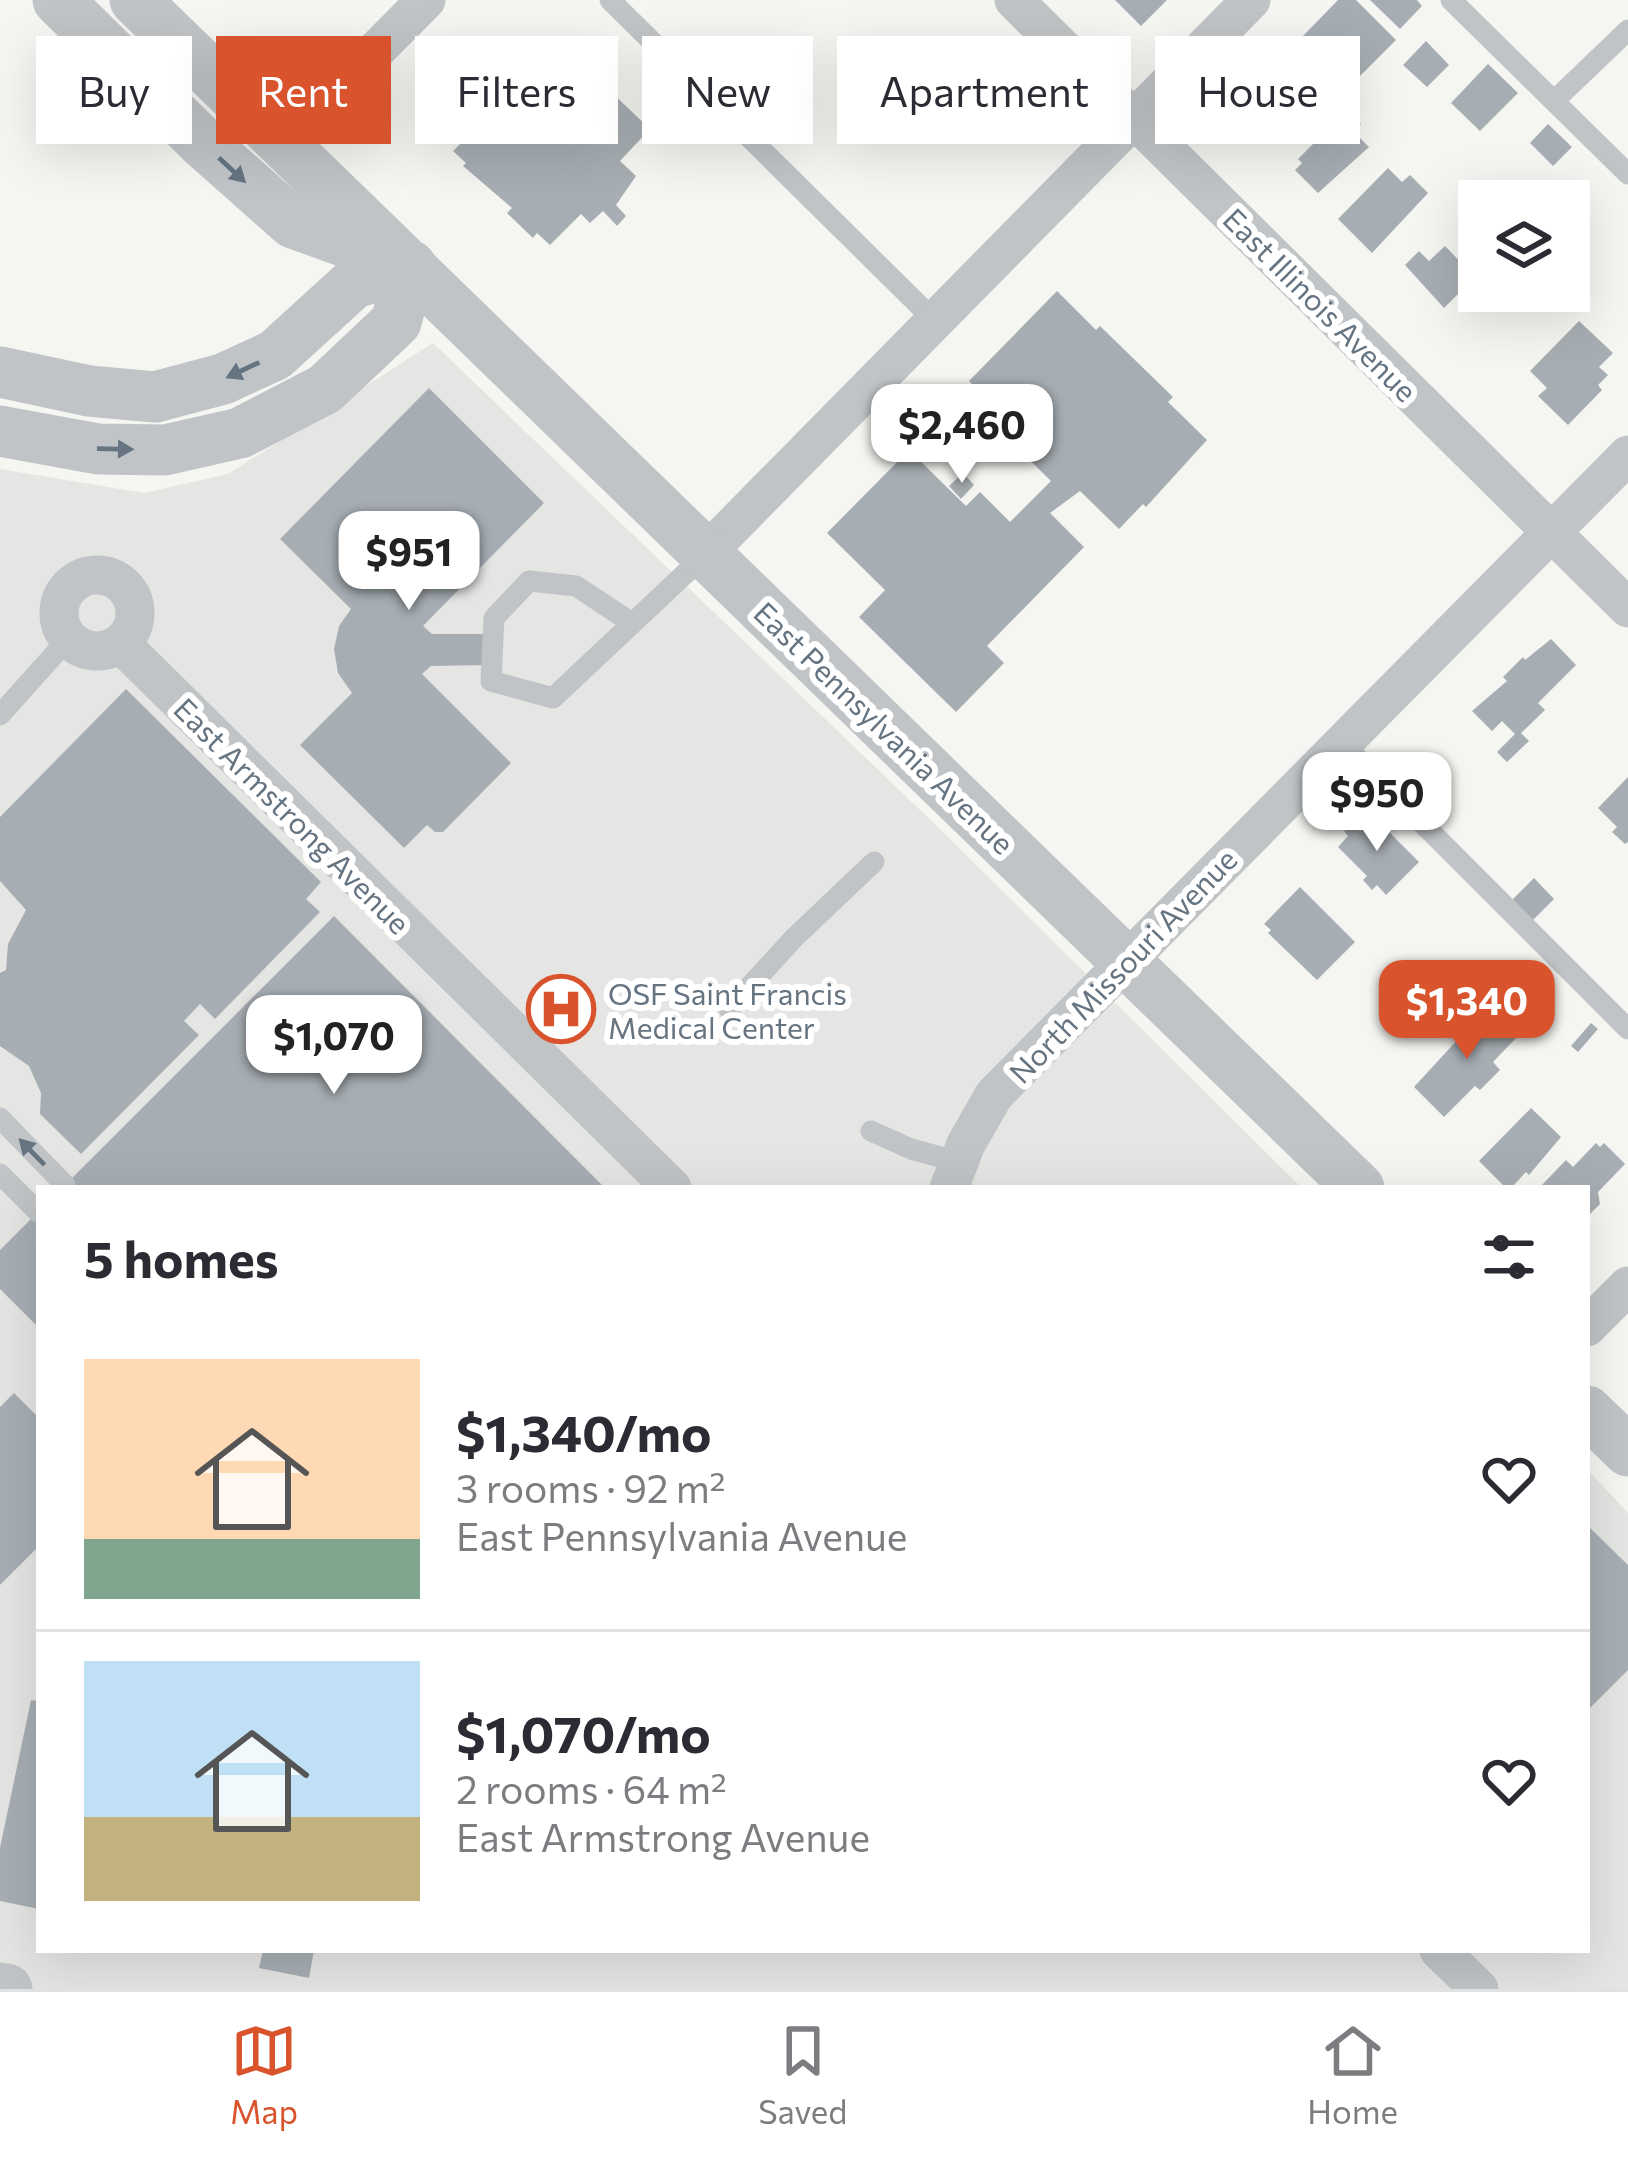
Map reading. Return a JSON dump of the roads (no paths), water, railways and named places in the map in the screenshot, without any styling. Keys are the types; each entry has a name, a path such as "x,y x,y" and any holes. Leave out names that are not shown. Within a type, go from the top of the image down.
{"street":[{"name":"East Pennsylvania Avenue","path":"58,0 205,145 293,223 411,266"},
{"name":"East Pennsylvania Avenue","path":"135,0 216,79"},
{"path":"390,36 426,0"},
{"name":"East Illinois Avenue","path":"1014,0 1628,608"},
{"path":"705,554 1251,0"},
{"name":"East Pennsylvania Avenue","path":"283,144 1356,1185"},
{"path":"293,223 311,272 307,326"},
{"path":"0,372 89,391 155,397 223,379 275,355 354,284 411,266"},
{"path":"0,431 120,450 165,450 240,433 325,388 396,322 411,266"},
{"name":"North Missouri Avenue","path":"954,1175 994,1095 1628,455"},
{"path":"105,575 116,580 132,599 134,623 120,643 99,651 69,638 59,617 64,595 80,578 105,575"},
{"name":"East Armstrong Avenue","path":"120,643 668,1185"},
{"path":"1590,1324 1628,1286"},
{"path":"1590,1414 1628,1451"},
{"path":"1442,1953 1479,1989"}],"lane":[{"path":"610,0 934,321"},
{"path":"1451,0 1628,174"},
{"path":"1554,101 1628,29"},
{"path":"632,623 576,586 529,581 494,618 490,682 553,698 705,554"},
{"path":"0,715 69,638"},
{"path":"1342,743 1628,1029"},
{"path":"729,1009 874,862"},
{"path":"0,1118 65,1185"},
{"path":"871,1131 954,1175"},
{"path":"0,1174 36,1210"}],"place":[{"name":"OSF Saint Francis Medical Center","path":"561,1009"}]}
